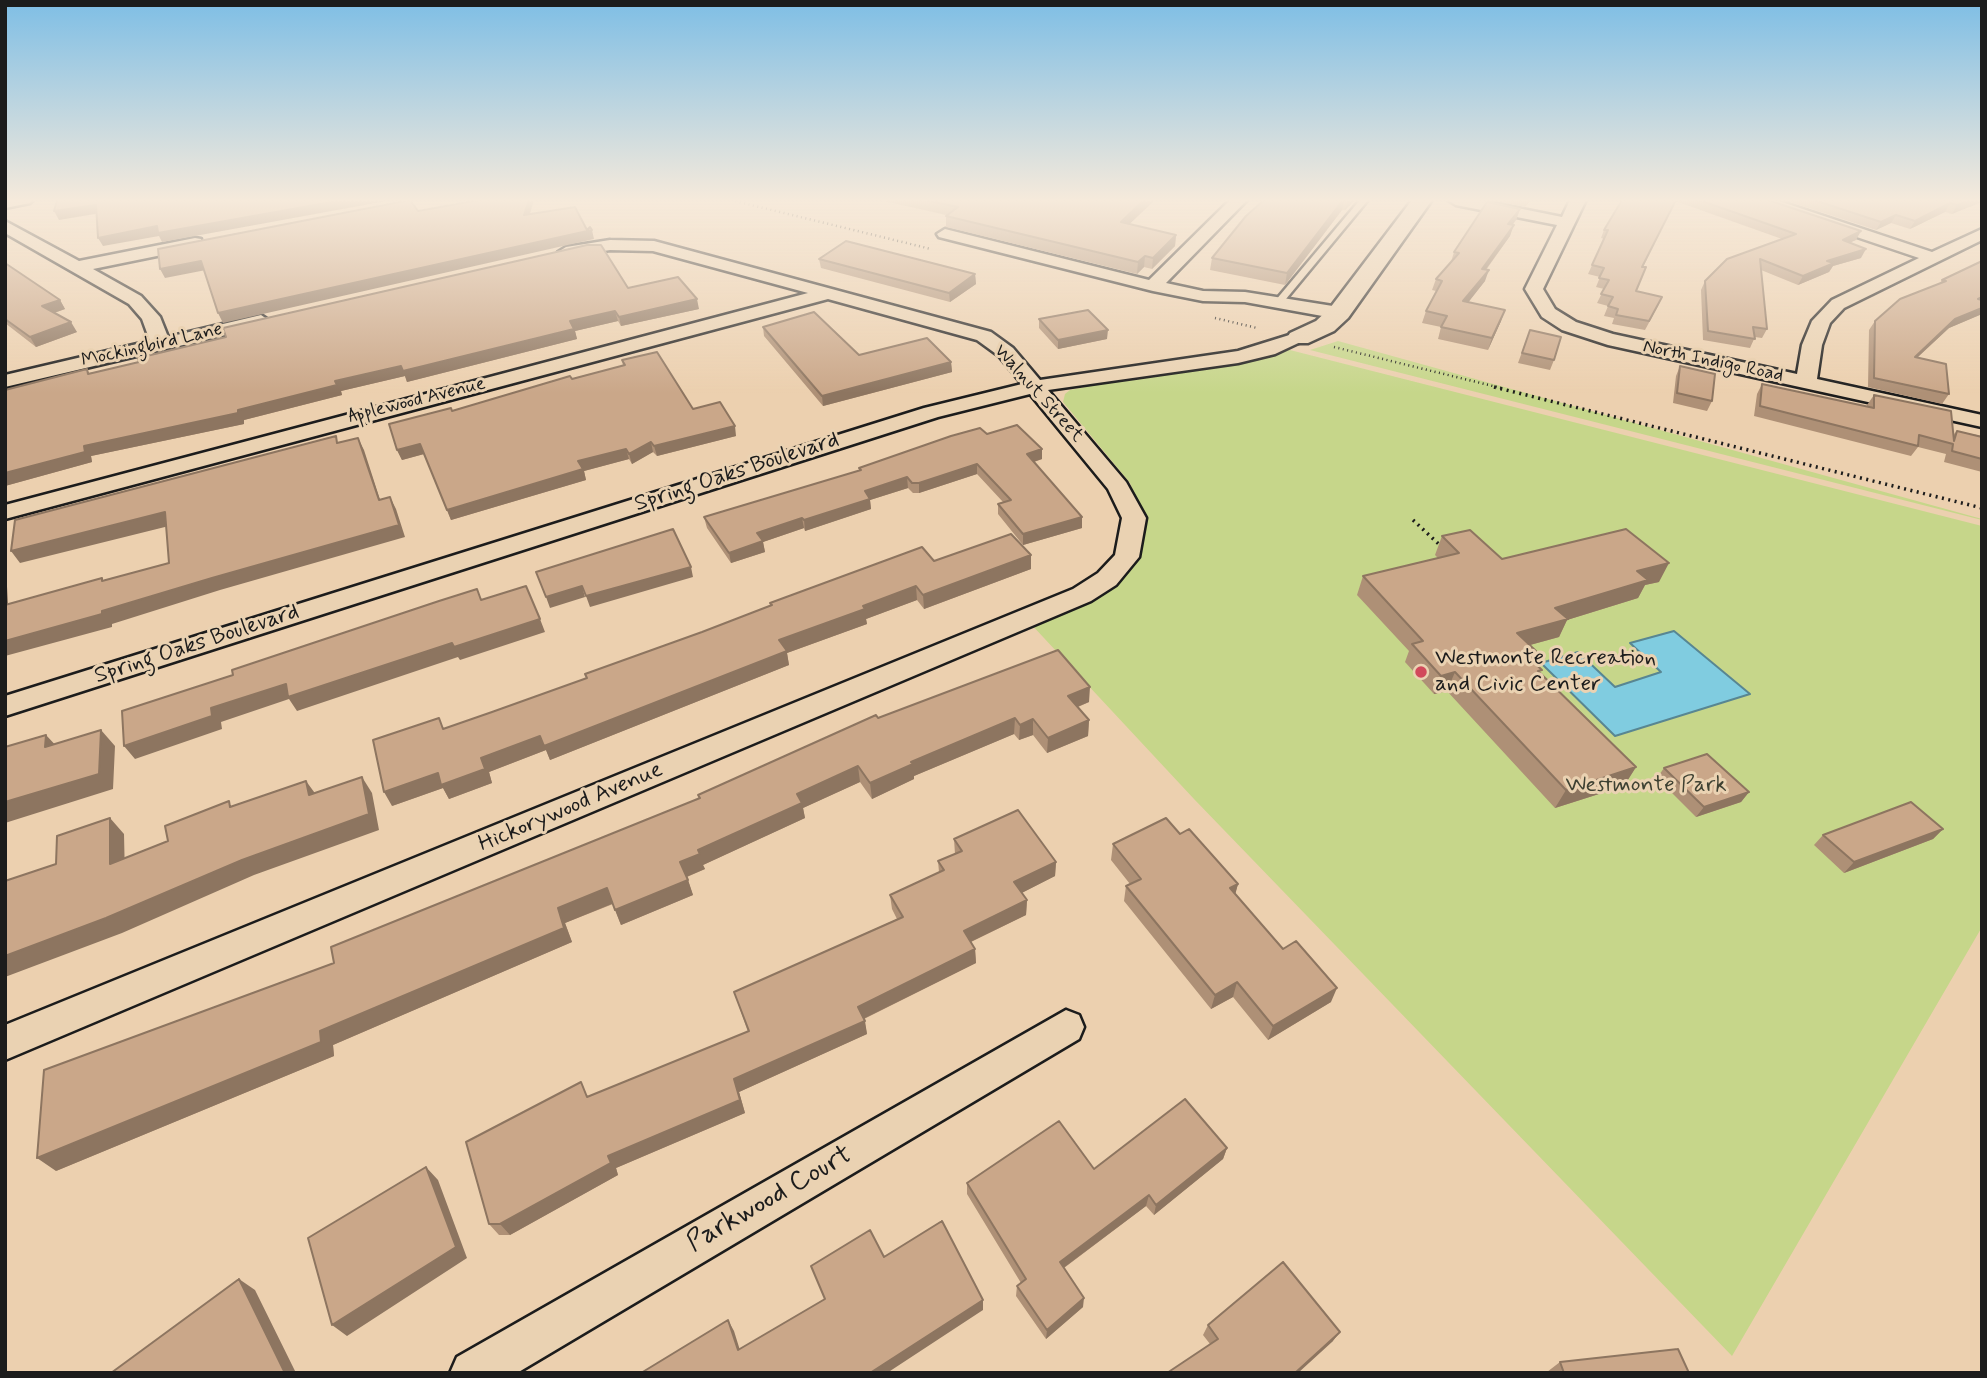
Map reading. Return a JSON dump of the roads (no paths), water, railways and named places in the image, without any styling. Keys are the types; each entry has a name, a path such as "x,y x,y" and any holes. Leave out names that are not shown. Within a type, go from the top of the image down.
{"street":[{"path":"71,264 135,300 151,317 161,344"},
{"path":"76,267 90,264"},
{"name":"Walnut Street","path":"727,264 984,336 1006,352 1118,487 1134,518 1127,556"},
{"path":"1066,264 1203,296 1245,297 1339,313"},
{"path":"1153,286 1174,264"},
{"name":"Spring Oaks Boulevard","path":"5,706 879,429 1036,387 1268,351 1325,326 1339,313 1375,264"},
{"name":"North Indigo Road","path":"1545,264 1534,289 1548,313 1569,326 1608,339 1982,421"},
{"path":"1806,382 1812,345 1821,321 1838,304 1917,264"},
{"name":"Applewood Avenue","path":"5,512 830,293"},
{"name":"Mockingbird Lane","path":"5,381 282,316"},
{"name":"Hickorywood Avenue","path":"5,1043 1082,595 1107,579 1127,556"},
{"name":"Parkwood Court","path":"473,1373 1066,1027"}],"lane":[{"path":"1278,303 1311,264"}],"water":[{"path":"1674,631 1750,694 1615,736 1541,663 1578,652 1615,687 1661,672 1630,643"}],"place":[{"name":"Westmonte Recreation and Civic Center","path":"1421,672"}],"park label":[{"name":"Westmonte Park","path":"1646,786"}]}
